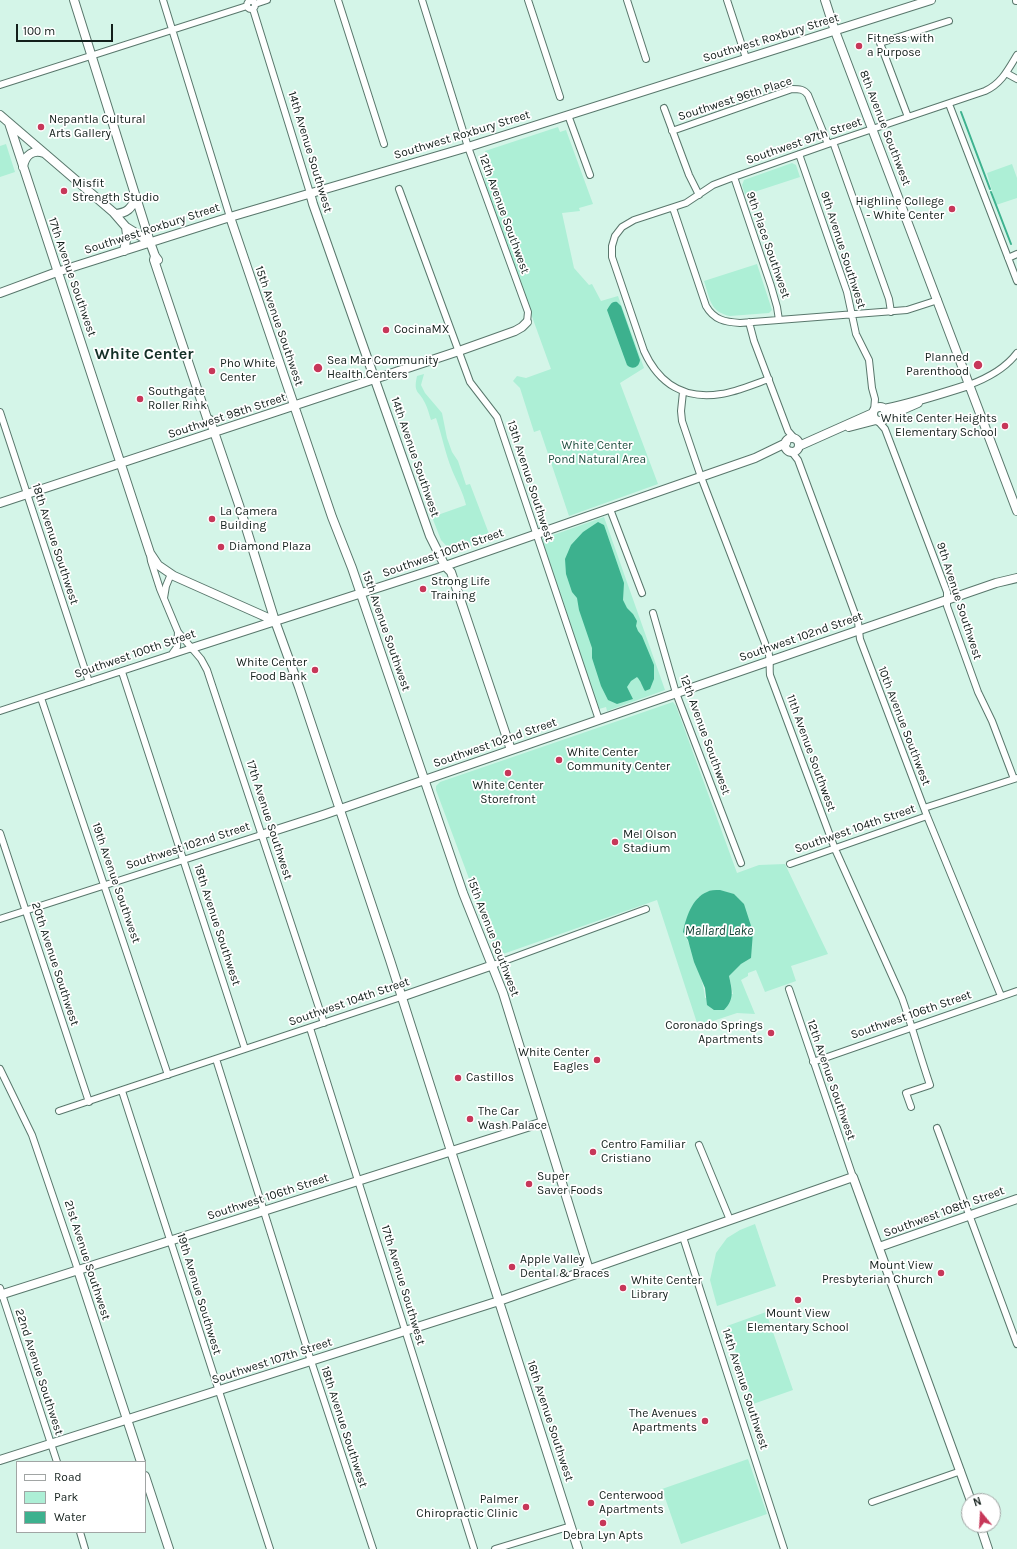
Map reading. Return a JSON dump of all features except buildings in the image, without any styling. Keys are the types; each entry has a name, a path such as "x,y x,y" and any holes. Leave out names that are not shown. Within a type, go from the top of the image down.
{"street":[{"name":"16th Avenue Southwest","path":"74,0 150,242 157,258 208,409 214,433 239,505 275,621 295,674 340,809 578,1549"},
{"name":"15th Avenue Southwest","path":"163,0 230,217 332,517 463,893 503,992 589,1270"},
{"path":"0,85 267,0"},
{"path":"338,0 384,144"},
{"name":"12th Avenue Southwest","path":"422,0 468,147 528,312 527,322"},
{"path":"528,0 560,97"},
{"path":"627,0 646,59"},
{"path":"726,0 746,58"},
{"name":"8th Avenue Southwest","path":"825,0 1017,511"},
{"name":"Southwest Roxbury Street","path":"0,293 57,272 150,242 468,147 926,1"},
{"name":"14th Avenue Southwest","path":"251,4 314,207 430,536 445,566 451,572 511,750"},
{"path":"908,117 880,43 950,20"},
{"name":"Southwest 97th Street","path":"683,392 660,377 647,357 612,257 612,246 615,236 622,227 628,223 686,203 713,185 734,177 830,143 974,96 992,88 1006,73 1017,56"},
{"path":"1006,73 1017,79"},
{"name":"Southwest 96th Place","path":"672,131 792,89 804,90 808,95 830,143"},
{"path":"950,104 1017,281"},
{"path":"664,108 689,175 699,195"},
{"path":"0,115 115,214 126,227 150,242"},
{"path":"568,115 590,175"},
{"name":"17th Avenue Southwest","path":"9,123 150,553 156,580 178,632 201,659 207,670 260,835 324,1023"},
{"path":"830,143 889,299 891,312"},
{"path":"23,167 25,159 30,153 37,152 44,154"},
{"name":"9th Avenue Southwest","path":"799,154 848,292 856,334 869,360 872,388 880,414 947,592 947,606 978,692 1016,778"},
{"name":"9th Place Southwest","path":"734,177 778,307 779,320"},
{"name":"13th Avenue Southwest","path":"399,189 472,387 497,417 599,720"},
{"path":"115,214 128,211 133,206 136,198"},
{"path":"673,208 706,306 710,313 722,320 740,323 891,312 916,308 938,300"},
{"path":"124,251 127,235 126,227"},
{"path":"1008,258 1017,254"},
{"name":"Southwest 98th Street","path":"0,503 375,380 514,331 522,327 527,322"},
{"path":"749,322 754,341 793,445"},
{"name":"Southwest 100th Street","path":"0,712 445,566 840,428 854,426 909,402 924,400 991,376 1000,370 1017,353"},
{"path":"683,392 710,395 723,394 769,379"},
{"name":"11th Avenue Southwest","path":"683,392 681,411 682,421 701,477 771,660 770,675 834,848 902,998 930,1085 906,1093 911,1107"},
{"name":"18th Avenue Southwest","path":"0,412 89,682"},
{"name":"10th Avenue Southwest","path":"793,445 858,622 860,639 927,816 1001,996"},
{"path":"610,508 642,593"},
{"name":"17th Avenue Southwest","path":"150,553 158,565 171,574"},
{"name":"Southwest 102nd Street","path":"996,583 1017,573"},
{"path":"164,598 166,586 171,574 275,621"},
{"name":"Southwest 102nd Street","path":"0,919 340,809 996,583 1017,578"},
{"name":"12th Avenue Southwest","path":"653,613 676,693 741,862"},
{"path":"170,655 176,649 178,632"},
{"name":"18th Avenue Southwest","path":"122,672 185,860 245,1049"},
{"name":"19th Avenue Southwest","path":"41,698 168,1075"},
{"name":"Southwest 104th Street","path":"924,808 1016,778"},
{"name":"Southwest 104th Street","path":"790,864 927,816"},
{"name":"20th Avenue Southwest","path":"0,833 89,1102"},
{"name":"Southwest 104th Street","path":"59,1112 401,997 646,909"},
{"name":"12th Avenue Southwest","path":"788,989 853,1177"},
{"name":"Southwest 106th Street","path":"813,1062 1017,991"},
{"name":"17th Avenue Southwest","path":"310,1028 474,1549"},
{"name":"18th Avenue Southwest","path":"216,1059 311,1361 373,1549"},
{"name":"21st Avenue Southwest","path":"0,1069 32,1135 78,1270 140,1461"},
{"name":"19th Avenue Southwest","path":"122,1091 270,1549"},
{"name":"Southwest 106th Street","path":"1,1293 171,1241 543,1122"},
{"path":"937,1128 1017,1344"},
{"path":"699,1145 730,1220"},
{"path":"853,1177 968,1493"},
{"name":"Southwest 107th Street","path":"0,1460 499,1301 853,1177"},
{"name":"Southwest 108th Street","path":"879,1247 1017,1199"},
{"name":"14th Avenue Southwest","path":"683,1237 784,1549"},
{"name":"22nd Avenue Southwest","path":"1,1293 57,1461"},
{"path":"872,1502 961,1471"},
{"path":"146,1479 169,1549"},
{"path":"495,1549 571,1526"},
{"path":"80,1533 85,1549"},
{"path":"983,1533 988,1549"}],"green space":[{"name":"White Center Pond Natural Area","path":"558,127 560,132 566,130 593,204 579,208 580,211 562,213 574,268 589,285 592,284 601,301 618,296 644,368 620,383 658,484 569,516 540,430 534,432 520,388 513,381 517,376 526,378 551,369 489,198 480,158 486,156 485,151"},
{"path":"6,144 15,172 0,177 0,146"},
{"path":"792,163 796,165 800,177 745,195 742,185 744,180"},
{"path":"1012,164 1017,178 1017,198 996,205 987,173"},
{"path":"757,264 772,310 769,313 730,316 718,311 712,304 704,281"},
{"path":"424,374 421,385 425,393 442,413 447,438 452,452 458,461 466,485 470,484 491,539 454,552 451,551 441,540 432,517 466,505 462,491 450,464 436,418 431,420 428,409 416,389 417,376"},
{"path":"604,517 665,690 607,711 606,707 599,709 542,539"},
{"path":"673,702 676,706 737,873 759,865 785,864 828,954 791,966 796,981 765,992 756,970 748,973 748,976 741,980 755,1014 737,1013 698,1026 657,900 503,954 496,951 436,790 436,786 440,782","holes":["698,897 751,946 751,958 741,964 729,976 733,994 705,998 697,964 683,932 691,910"]},
{"path":"755,1224 776,1286 717,1306 710,1280 716,1253 727,1238 740,1230"},
{"path":"766,1312 793,1390 753,1404 727,1326"},
{"path":"748,1459 767,1514 681,1544 662,1489"}],"water":[{"path":"617,302 621,306 640,360 638,365 633,368 627,365 607,310 612,303"},
{"path":"598,522 604,525 624,583 623,600 637,621 636,626 642,636 654,665 654,679 650,689 645,691 637,677 631,681 627,687 633,699 617,704 608,700 601,686 592,658 592,648 579,610 577,598 572,592 566,574 565,559 571,545 583,532"},
{"name":"Mallard Lake","path":"720,890 734,894 744,904 753,932 751,958 741,964 729,976 732,990 730,1002 724,1010 714,1010 707,1005 705,988 694,962 688,940 683,932 690,909 697,899 708,891"}],"waterway":[{"path":"961,112 990,189"},
{"path":"991,192 1011,244"}],"place":[{"name":"Fitness with a Purpose","path":"859,46"},
{"name":"Nepantla Cultural Arts Gallery","path":"41,127"},
{"name":"Misfit Strength Studio","path":"64,191"},
{"name":"Highline College - White Center","path":"952,209"},
{"name":"CocinaMX","path":"386,330"},
{"name":"Planned Parenthood","path":"978,365"},
{"name":"Sea Mar Community Health Centers","path":"318,368"},
{"name":"Pho White Center","path":"212,371"},
{"name":"Southgate Roller Rink","path":"140,399"},
{"name":"White Center Heights Elementary School","path":"1005,426"},
{"name":"La Camera Building","path":"212,519"},
{"name":"Diamond Plaza","path":"221,547"},
{"name":"Strong Life Training","path":"423,589"},
{"name":"White Center Food Bank","path":"315,670"},
{"name":"White Center Community Center","path":"559,760"},
{"name":"White Center Storefront","path":"508,773"},
{"name":"Mel Olson Stadium","path":"615,842"},
{"name":"Coronado Springs Apartments","path":"771,1033"},
{"name":"White Center Eagles","path":"597,1060"},
{"name":"Castillos","path":"458,1078"},
{"name":"The Car Wash Palace","path":"470,1119"},
{"name":"Centro Familiar Cristiano","path":"593,1152"},
{"name":"Super Saver Foods","path":"529,1184"},
{"name":"Apple Valley Dental & Braces","path":"512,1267"},
{"name":"Mount View Presbyterian Church","path":"941,1273"},
{"name":"White Center Library","path":"623,1288"},
{"name":"Mount View Elementary School","path":"798,1300"},
{"name":"The Avenues Apartments","path":"705,1421"},
{"name":"Centerwood Apartments","path":"591,1503"},
{"name":"Palmer Chiropractic Clinic","path":"526,1507"},
{"name":"Debra Lyn Apts","path":"603,1523"}],"district":[{"name":"White Center","path":"144,354"}]}
